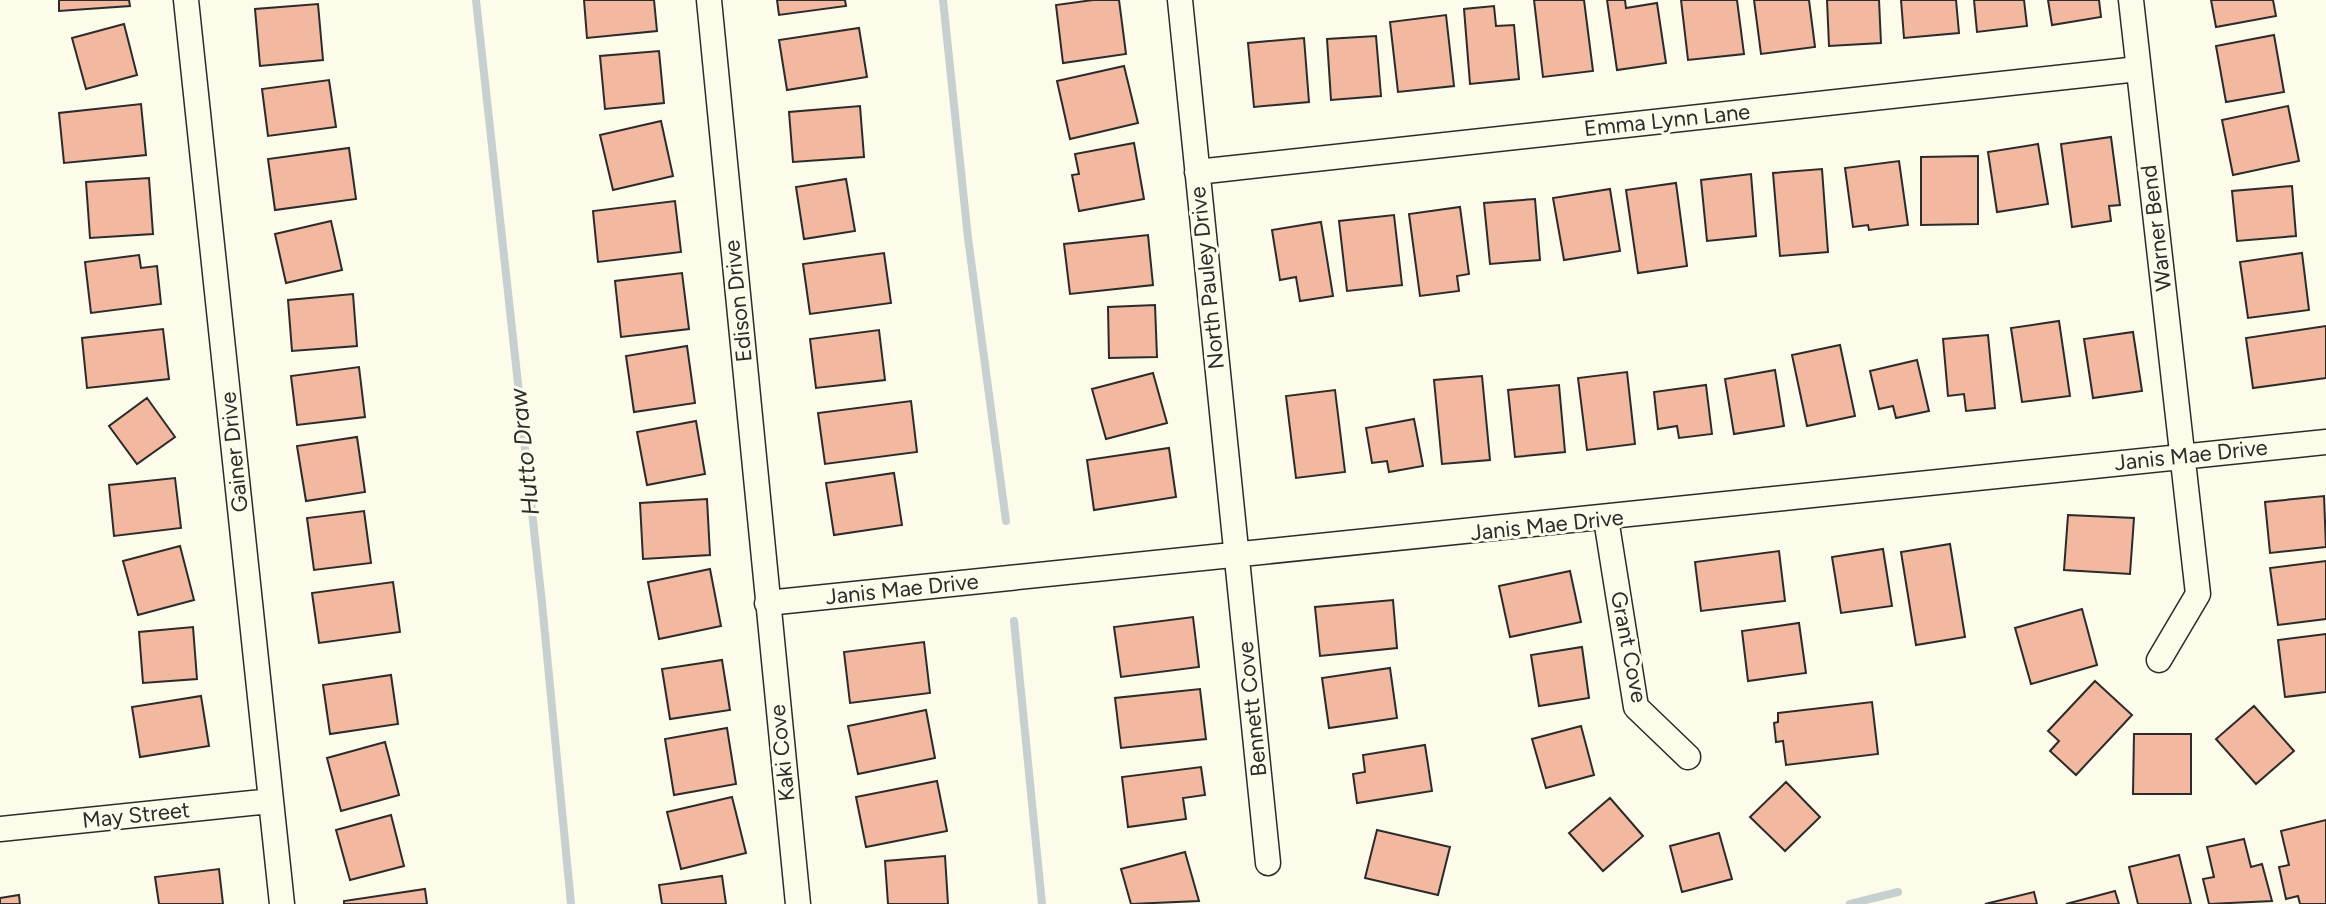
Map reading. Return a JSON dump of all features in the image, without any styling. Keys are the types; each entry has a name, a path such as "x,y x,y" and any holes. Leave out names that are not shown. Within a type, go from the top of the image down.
{"street":[{"name":"Gainer Drive","path":"186,0 282,904"},
{"name":"Edison Drive","path":"709,0 767,603"},
{"name":"North Pauley Drive","path":"1180,0 1235,555"},
{"name":"Warner Bend","path":"2131,0 2198,594 2159,660"},
{"name":"Emma Lynn Lane","path":"1197,172 2138,69"},
{"name":"Janis Mae Drive","path":"767,603 1606,519 2326,442"},
{"name":"Grant Cove","path":"1606,519 1636,707 1688,757"},
{"name":"Bennett Cove","path":"1235,555 1268,863"},
{"name":"Kaki Cove","path":"767,603 798,904"},
{"name":"May Street","path":"0,829 271,801"}],"building":[{"path":"59,0 129,0 130,6 59,11"},
{"path":"584,0 654,0 657,31 587,38"},
{"path":"777,0 845,0 846,6 779,15"},
{"path":"1119,0 1126,54 1063,63 1056,5"},
{"path":"1534,0 1584,0 1593,71 1543,77"},
{"path":"1607,0 1625,0 1626,8 1657,3 1666,63 1617,70"},
{"path":"1681,0 1737,0 1744,54 1688,60"},
{"path":"1754,0 1809,0 1815,47 1761,54"},
{"path":"1827,0 1879,0 1881,43 1829,46"},
{"path":"1901,0 1956,0 1959,33 1904,38"},
{"path":"1974,0 2024,0 2027,26 1977,32"},
{"path":"2048,0 2099,0 2101,17 2052,25"},
{"path":"2211,0 2273,0 2276,16 2216,27"},
{"path":"318,4 323,60 260,66 255,9"},
{"path":"1494,6 1496,26 1514,25 1519,79 1470,84 1464,9"},
{"path":"1446,15 1454,86 1398,92 1390,22"},
{"path":"124,24 137,75 86,89 72,38"},
{"path":"859,28 867,77 787,90 779,40"},
{"path":"2274,35 2284,92 2226,102 2216,46"},
{"path":"1376,36 1381,96 1331,100 1327,39"},
{"path":"1304,38 1309,102 1254,107 1248,43"},
{"path":"659,51 664,103 605,109 600,56"},
{"path":"1124,66 1138,123 1070,139 1057,81"},
{"path":"329,80 336,127 268,136 262,89"},
{"path":"141,104 146,155 64,163 59,113"},
{"path":"860,106 864,157 793,162 789,112"},
{"path":"2288,106 2299,161 2233,175 2222,120"},
{"path":"661,121 673,176 613,190 600,135"},
{"path":"2111,137 2120,205 2109,206 2111,221 2072,227 2061,144"},
{"path":"1134,143 1144,199 1079,211 1072,175 1079,174 1075,154"},
{"path":"2038,144 2048,204 1997,212 1988,152"},
{"path":"349,148 356,199 275,210 268,159"},
{"path":"1978,156 1978,224 1921,225 1921,157"},
{"path":"1899,161 1908,225 1869,230 1868,225 1853,227 1845,168"},
{"path":"1822,169 1828,252 1780,256 1773,173"},
{"path":"1751,174 1756,236 1707,241 1701,180"},
{"path":"149,178 153,234 90,238 86,182"},
{"path":"846,179 855,231 804,239 796,187"},
{"path":"1676,183 1687,266 1638,273 1626,190"},
{"path":"2292,186 2296,236 2237,241 2232,191"},
{"path":"1610,189 1620,251 1564,260 1553,198"},
{"path":"1535,199 1540,260 1490,264 1484,203"},
{"path":"675,201 681,252 598,262 593,211"},
{"path":"1460,207 1469,274 1457,276 1459,291 1420,296 1409,214"},
{"path":"1394,215 1402,285 1347,291 1339,221"},
{"path":"331,221 342,270 286,283 275,234"},
{"path":"1321,222 1333,296 1300,301 1296,277 1280,280 1272,230"},
{"path":"1148,235 1153,285 1070,294 1064,244"},
{"path":"884,253 891,303 810,314 803,264"},
{"path":"2302,253 2309,310 2248,318 2240,262"},
{"path":"139,255 141,268 157,266 161,304 91,313 85,262"},
{"path":"682,273 689,329 621,337 615,281"},
{"path":"353,294 357,346 292,351 288,300"},
{"path":"1155,305 1157,357 1109,358 1108,307"},
{"path":"2059,321 2070,396 2022,402 2011,328"},
{"path":"2326,326 2326,378 2253,388 2246,338"},
{"path":"163,329 169,379 87,388 82,338"},
{"path":"879,330 885,380 816,388 810,339"},
{"path":"2133,332 2142,391 2093,398 2084,339"},
{"path":"1988,335 1995,408 1966,411 1964,394 1948,396 1943,339"},
{"path":"1840,345 1855,416 1807,426 1792,355"},
{"path":"687,346 695,403 634,412 626,356"},
{"path":"1917,360 1929,411 1896,418 1893,406 1879,409 1870,371"},
{"path":"359,367 365,417 297,425 291,376"},
{"path":"1775,370 1784,426 1734,434 1725,379"},
{"path":"1627,372 1635,444 1587,450 1578,378"},
{"path":"1153,373 1167,423 1106,439 1092,389"},
{"path":"1482,376 1490,460 1442,464 1434,380"},
{"path":"1559,385 1565,452 1515,457 1508,390"},
{"path":"1706,385 1712,434 1679,438 1677,426 1658,429 1654,392"},
{"path":"1335,390 1345,472 1296,478 1286,396"},
{"path":"147,398 175,437 137,464 109,426"},
{"path":"911,401 917,452 825,464 818,413"},
{"path":"1414,419 1423,466 1389,472 1387,461 1372,463 1366,428"},
{"path":"696,421 705,474 647,485 637,432"},
{"path":"357,437 365,492 306,501 297,446"},
{"path":"1169,448 1176,497 1094,510 1087,460"},
{"path":"894,473 902,525 834,535 826,483"},
{"path":"175,478 181,528 114,536 109,485"},
{"path":"2324,496 2326,547 2270,553 2265,502"},
{"path":"707,499 710,555 643,559 640,503"},
{"path":"364,511 371,563 314,570 307,518"},
{"path":"2068,515 2134,518 2130,574 2064,570"},
{"path":"1950,544 1965,637 1916,645 1901,552"},
{"path":"180,546 194,600 138,615 123,561"},
{"path":"1883,549 1892,606 1841,613 1832,557"},
{"path":"1779,551 1785,601 1701,611 1695,562"},
{"path":"2326,561 2326,619 2278,625 2270,568"},
{"path":"710,569 721,626 659,639 648,582"},
{"path":"1570,571 1581,622 1510,637 1499,586"},
{"path":"393,582 400,632 319,643 312,593"},
{"path":"1393,600 1397,648 1320,656 1315,607"},
{"path":"2082,609 2097,665 2031,684 2015,628"},
{"path":"1193,617 1199,667 1121,677 1114,627"},
{"path":"1799,623 1806,673 1748,681 1742,631"},
{"path":"193,627 197,679 143,683 139,632"},
{"path":"2326,634 2326,692 2285,697 2278,640"},
{"path":"924,642 930,693 850,703 844,652"},
{"path":"1582,647 1589,698 1539,706 1531,655"},
{"path":"722,660 730,710 670,719 662,669"},
{"path":"1390,668 1397,718 1329,728 1322,678"},
{"path":"391,675 398,724 330,734 323,685"},
{"path":"2095,681 2132,715 2076,775 2050,751 2059,741 2048,731"},
{"path":"1200,689 1206,739 1121,748 1115,698"},
{"path":"201,696 209,746 140,757 132,707"},
{"path":"1872,702 1878,754 1786,765 1783,741 1776,742 1774,723 1778,722 1778,713"},
{"path":"2254,706 2294,751 2256,784 2216,739"},
{"path":"926,710 935,758 858,774 848,726"},
{"path":"1581,726 1594,775 1546,788 1532,739"},
{"path":"727,728 736,784 674,795 665,739"},
{"path":"2134,734 2191,734 2191,794 2133,794"},
{"path":"385,742 399,795 341,811 327,758"},
{"path":"1425,745 1432,791 1357,803 1353,774 1365,772 1363,755"},
{"path":"1201,767 1205,795 1183,798 1186,819 1128,827 1122,777"},
{"path":"937,781 947,831 866,847 856,797"},
{"path":"1786,782 1820,817 1785,851 1750,817"},
{"path":"732,797 746,853 681,869 667,812"},
{"path":"1610,798 1643,836 1603,871 1569,833"},
{"path":"391,815 404,866 350,880 336,830"},
{"path":"2326,820 2326,904 2300,904 2298,896 2286,899 2279,867 2289,865 2281,831"},
{"path":"1377,830 1450,847 1438,895 1365,878"},
{"path":"1719,833 1732,879 1682,892 1670,846"},
{"path":"2244,839 2251,867 2262,864 2272,901 2209,904 2203,879 2214,877 2207,847"},
{"path":"1185,852 1199,901 1131,904 1121,869"},
{"path":"2179,855 2191,904 2138,904 2129,867"},
{"path":"945,856 948,904 888,904 885,861"},
{"path":"219,869 223,904 159,904 155,877"},
{"path":"722,876 726,904 662,904 659,885"},
{"path":"425,889 427,904 344,904 344,901"},
{"path":"2115,891 2119,904 2066,904"},
{"path":"2034,892 2037,904 1985,904"},
{"path":"19,895 20,904 0,904 0,898"}],"waterway":[{"name":"Hutto Draw","path":"476,0 542,603 571,904"},
{"path":"943,0 968,238 1006,521"},
{"path":"1014,621 1042,904"},
{"path":"1850,904 1898,892"}]}
